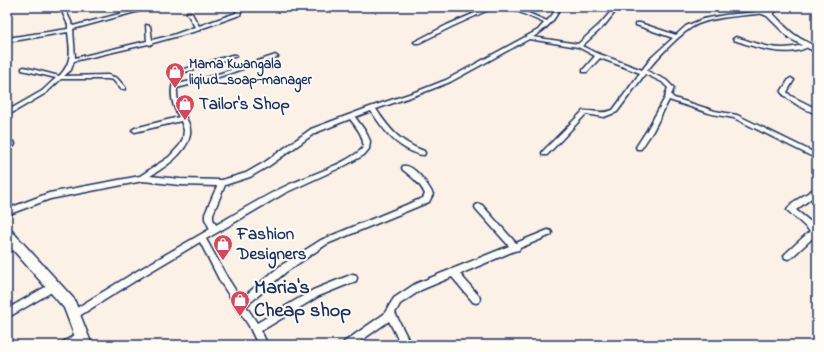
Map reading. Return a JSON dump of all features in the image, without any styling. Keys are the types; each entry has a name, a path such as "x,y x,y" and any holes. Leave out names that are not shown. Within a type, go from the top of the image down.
{"street":[{"path":"7,114 44,92 62,78 68,70 73,56 68,18 62,7"},
{"path":"7,40 70,29 152,7"},
{"path":"72,60 150,43 198,29 238,14 241,7"},
{"path":"417,42 444,28 494,7"},
{"path":"510,7 548,23"},
{"path":"7,212 49,196 89,187 143,178 180,182 222,183 248,175 267,164 312,131 455,78 530,38 548,23 558,7"},
{"path":"579,46 602,25 617,7"},
{"path":"750,7 767,13 784,29 806,46 817,51"},
{"path":"545,153 585,112 600,116 615,111 643,72 659,53 694,23 767,13 778,7"},
{"path":"189,13 198,29"},
{"path":"638,24 676,37"},
{"path":"148,26 150,43"},
{"path":"530,38 579,46 664,81 672,88 650,132 638,147"},
{"path":"736,39 765,48 795,50 806,46"},
{"path":"585,71 598,55"},
{"path":"143,178 168,161 178,151 188,130 175,105 175,87 178,75 182,71 234,56"},
{"path":"175,87 214,77 275,57"},
{"path":"24,69 62,78 105,76 115,79 123,88"},
{"path":"791,80 784,92 789,97 817,112"},
{"path":"668,97 709,111 735,116 817,157"},
{"path":"372,108 389,134 415,151 422,153"},
{"path":"73,315 214,229 285,190 342,164 364,151 367,146 366,140 352,117"},
{"path":"135,130 183,118"},
{"path":"241,304 278,273 324,242 426,200 429,194 423,183 405,168"},
{"path":"214,229 209,219 209,214 222,183"},
{"path":"788,256 816,231 791,210 795,205 817,190"},
{"path":"479,207 516,248"},
{"path":"347,345 387,317 394,304 418,287 516,248 548,233"},
{"path":"7,234 11,248 54,286 69,304 83,341 66,345"},
{"path":"201,237 224,280 256,329 263,345"},
{"path":"453,272 476,299"},
{"path":"256,329 316,293 353,278"},
{"path":"7,314 54,286"},
{"path":"390,313 406,345"}],"place":[{"name":"Mama Kwangala liqiud_soap-manager","path":"175,89"},
{"name":"Tailor's Shop","path":"185,121"},
{"name":"Fashion Designers","path":"223,261"},
{"name":"Maria's Cheap shop","path":"240,317"}]}
